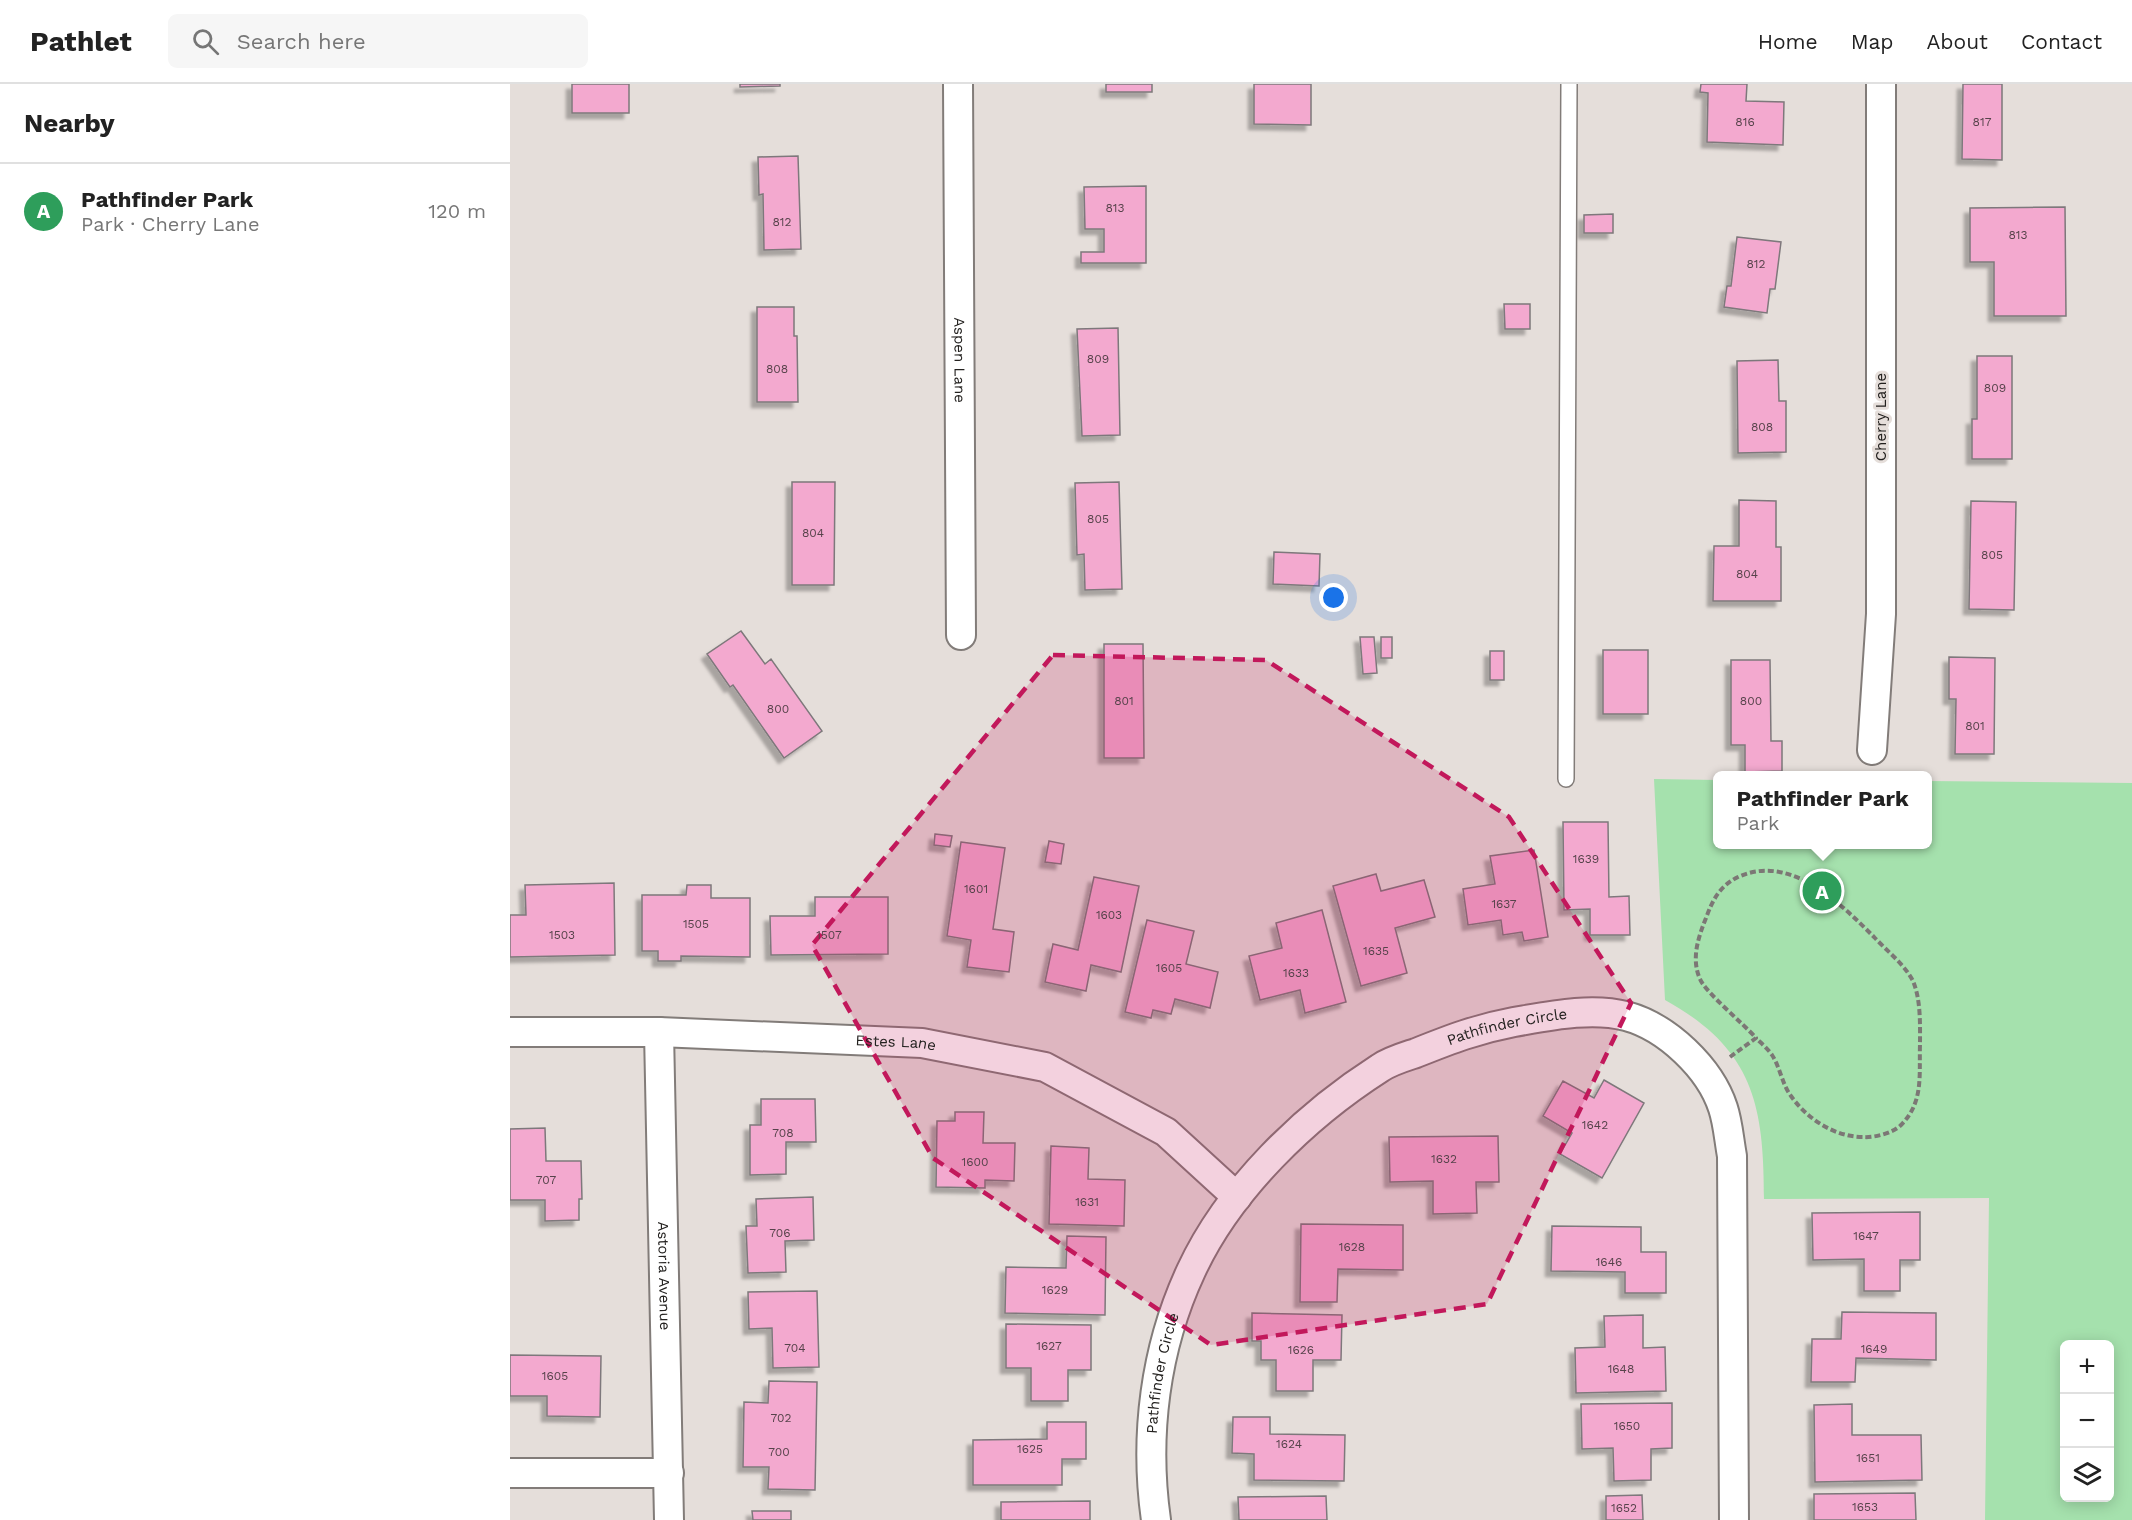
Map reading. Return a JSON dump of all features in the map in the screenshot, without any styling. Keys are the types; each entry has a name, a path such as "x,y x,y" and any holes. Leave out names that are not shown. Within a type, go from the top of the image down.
{"street":[{"name":"Aspen Lane","path":"958,84 961,635"},
{"name":"Cherry Lane","path":"1872,750 1881,614 1881,84"},
{"name":"Pathfinder Circle","path":"1156,1520 1150,1479 1150,1423 1164,1345 1191,1270 1236,1197 1309,1120 1382,1066 1476,1029 1570,1013 1626,1016 1670,1037 1701,1067 1723,1107 1732,1156 1734,1520"},
{"name":"Estes Lane","path":"510,1032 659,1032 922,1043 1045,1066 1166,1132 1236,1197"},
{"name":"Astoria Avenue","path":"659,1032 669,1520"},
{"path":"510,1473 669,1473"}],"lane":[{"path":"1566,779 1569,84"}],"path":[{"path":"1767,869 1790,874 1819,889 1852,915 1913,981 1920,1018 1919,1083 1914,1111 1898,1128 1870,1137 1850,1137 1830,1129 1807,1115 1790,1095 1772,1055 1756,1038 1700,981 1695,959 1700,933 1713,898 1728,882 1746,873 1767,869"},
{"path":"1727,1060 1756,1038"}],"highlighted area":[{"path":"1053,655 1266,660 1509,817 1631,1003 1487,1304 1211,1345 933,1158 812,945"}],"green space":[{"path":"1654,779 1713,780 1713,849 1932,849 1932,781 2132,783 2132,1520 1985,1520 1989,1198 1764,1199 1761,1136 1756,1108 1748,1083 1735,1060 1718,1039 1695,1019 1665,1000"}],"building":[{"path":"572,84 629,84 629,113 572,113"},
{"path":"740,84 780,84 780,86 740,87"},
{"path":"1106,84 1152,84 1152,92 1106,92"},
{"path":"1254,84 1311,84 1311,125 1254,124"},
{"path":"1701,84 1747,84 1746,101 1784,102 1783,145 1707,142 1708,93 1700,92"},
{"path":"1963,84 2002,84 2002,160 1962,159"},
{"path":"798,156 801,249 764,250 763,194 759,195 758,157"},
{"path":"1146,186 1146,263 1081,263 1081,252 1104,252 1104,229 1085,229 1084,187"},
{"path":"2065,207 2066,316 1994,316 1994,262 1970,262 1970,208"},
{"path":"1613,214 1613,233 1584,233 1584,215"},
{"path":"1737,237 1781,242 1775,289 1770,289 1767,313 1724,307 1727,286 1731,286"},
{"path":"1504,304 1530,304 1530,329 1505,329"},
{"path":"757,307 794,307 798,402 757,402"},
{"path":"1118,328 1120,435 1082,436 1077,329"},
{"path":"1977,356 2012,356 2012,459 1972,459 1972,419 1977,419"},
{"path":"1778,360 1779,401 1786,401 1786,452 1738,453 1737,361"},
{"path":"792,482 835,482 834,585 792,585"},
{"path":"1119,482 1122,589 1085,590 1084,554 1077,555 1075,483"},
{"path":"1739,500 1776,501 1776,547 1781,547 1781,601 1713,601 1714,546 1739,546"},
{"path":"1971,501 2016,502 2014,610 1969,609"},
{"path":"1274,552 1320,554 1319,586 1273,584"},
{"path":"741,631 765,664 771,659 822,731 784,758 733,685 730,687 707,654"},
{"path":"1360,637 1374,637 1377,673 1363,674"},
{"path":"1381,637 1392,637 1392,658 1381,658"},
{"path":"1104,644 1143,644 1144,758 1104,758"},
{"path":"1603,650 1648,650 1648,714 1603,714"},
{"path":"1490,651 1504,651 1504,680 1490,680"},
{"path":"1949,657 1995,658 1994,754 1955,754 1956,699 1949,699"},
{"path":"1731,660 1770,660 1771,741 1782,741 1782,771 1745,771 1745,745 1731,745"},
{"path":"1563,822 1608,822 1609,897 1629,896 1630,935 1590,935 1590,909 1564,910"},
{"path":"935,834 952,836 950,847 934,845"},
{"path":"1049,841 1064,844 1061,864 1045,862"},
{"path":"961,842 1005,848 993,929 1014,932 1009,972 967,967 971,940 947,936"},
{"path":"1534,850 1548,937 1524,941 1522,932 1503,935 1501,920 1468,925 1463,889 1495,884 1490,856"},
{"path":"1376,874 1381,891 1424,880 1435,917 1395,928 1407,973 1361,986 1333,886"},
{"path":"1094,877 1139,886 1121,972 1091,965 1086,991 1045,982 1053,944 1078,950"},
{"path":"614,883 615,955 510,957 510,915 526,915 525,885"},
{"path":"687,885 711,885 711,898 750,898 750,957 681,956 681,961 658,961 658,951 642,951 642,895 686,895"},
{"path":"815,897 888,897 888,954 771,955 770,916 815,916"},
{"path":"1322,910 1346,1002 1305,1013 1300,990 1260,1000 1249,956 1282,948 1276,923"},
{"path":"1147,920 1194,931 1186,964 1218,972 1210,1008 1175,999 1171,1014 1153,1010 1151,1018 1125,1012"},
{"path":"1604,1080 1644,1103 1602,1178 1560,1154 1572,1133 1543,1116 1563,1081 1594,1098"},
{"path":"761,1099 815,1099 816,1142 786,1142 786,1174 750,1175 750,1125 761,1125"},
{"path":"955,1112 984,1112 983,1143 1015,1143 1014,1181 985,1180 985,1188 936,1187 937,1121 955,1121"},
{"path":"545,1128 546,1161 581,1161 582,1199 579,1199 579,1220 545,1221 545,1200 510,1200 510,1129"},
{"path":"1498,1136 1499,1182 1476,1182 1477,1213 1433,1214 1433,1181 1390,1182 1389,1137"},
{"path":"1051,1146 1089,1148 1088,1179 1125,1180 1124,1226 1049,1224"},
{"path":"813,1197 814,1240 785,1241 786,1272 748,1273 746,1226 757,1226 756,1199"},
{"path":"1920,1212 1920,1260 1900,1260 1900,1291 1864,1291 1864,1259 1813,1260 1812,1213"},
{"path":"1301,1224 1403,1225 1403,1270 1338,1269 1337,1302 1300,1302"},
{"path":"1552,1226 1641,1227 1641,1252 1666,1252 1666,1293 1625,1293 1625,1272 1551,1271"},
{"path":"1067,1236 1106,1237 1105,1315 1005,1313 1006,1267 1066,1268"},
{"path":"817,1291 819,1367 773,1368 772,1328 749,1329 748,1292"},
{"path":"1842,1312 1936,1313 1936,1360 1856,1358 1855,1382 1811,1382 1812,1339 1841,1339"},
{"path":"1252,1313 1342,1315 1341,1360 1313,1360 1313,1391 1276,1391 1276,1360 1261,1360 1261,1341 1252,1341"},
{"path":"1643,1315 1643,1348 1665,1347 1666,1391 1576,1393 1575,1348 1605,1347 1604,1316"},
{"path":"1006,1324 1091,1325 1091,1370 1068,1370 1068,1401 1031,1401 1031,1368 1006,1368"},
{"path":"510,1355 601,1356 600,1417 547,1416 547,1396 510,1396"},
{"path":"769,1381 817,1382 815,1490 768,1489 769,1467 743,1467 744,1402 768,1403"},
{"path":"1672,1403 1672,1448 1651,1449 1651,1480 1614,1481 1613,1448 1582,1449 1581,1404"},
{"path":"1852,1404 1852,1435 1921,1435 1922,1480 1815,1482 1814,1405"},
{"path":"1233,1417 1270,1417 1270,1434 1345,1435 1344,1481 1254,1480 1254,1454 1232,1453"},
{"path":"1047,1422 1086,1422 1086,1459 1062,1459 1062,1485 973,1485 973,1440 1047,1439"},
{"path":"1915,1493 1916,1520 1814,1520 1814,1494"},
{"path":"1642,1495 1643,1520 1606,1520 1606,1496"},
{"path":"1326,1496 1327,1520 1239,1520 1238,1497"},
{"path":"1090,1501 1090,1520 1001,1520 1001,1502"},
{"path":"752,1511 791,1511 791,1520 753,1520"}],"place":[{"name":"Pathfinder Park","path":"1822,891"}]}
